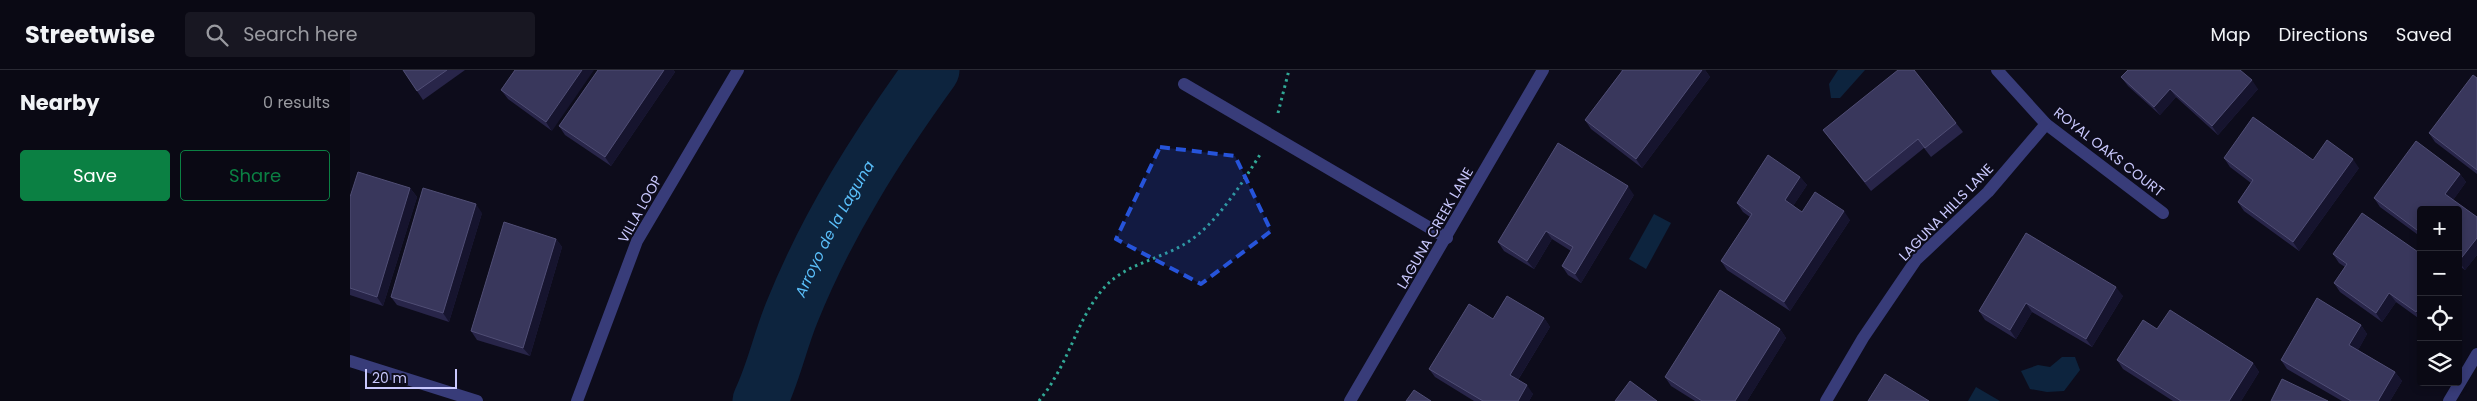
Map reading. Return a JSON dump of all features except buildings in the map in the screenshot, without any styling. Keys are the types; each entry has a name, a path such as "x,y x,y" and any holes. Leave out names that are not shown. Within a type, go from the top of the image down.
{"street":[{"name":"VILLA LOOP","path":"577,401 637,241 738,70"},
{"name":"LAGUNA CREEK LANE","path":"1350,401 1447,238 1543,70"},
{"name":"ROYAL OAKS COURT","path":"1997,70 2046,124 2163,213"},
{"path":"1184,84 1447,238"},
{"name":"LAGUNA HILLS LANE","path":"1826,401 1863,338 1916,260 1988,192 2046,124"},
{"path":"2450,401 2477,354"},
{"path":"350,361 477,401"}],"path":[{"path":"1039,401 1055,378 1079,324 1104,288 1135,265 1184,245 1212,221 1242,184 1272,135 1289,70"}],"highlighted area":[{"path":"1160,147 1235,156 1271,231 1201,284 1116,239"}],"water":[{"path":"1838,70 1865,70 1840,98 1831,98 1829,84"},
{"path":"1654,214 1671,223 1646,269 1629,259"},
{"path":"2062,357 2075,357 2080,370 2064,391 2047,392 2030,389 2021,371 2038,365 2050,367"},
{"path":"1976,387 2000,401 1968,401"}],"waterway":[{"name":"Arroyo de la Laguna","path":"760,401 792,312 837,217 873,157 932,70"}]}
